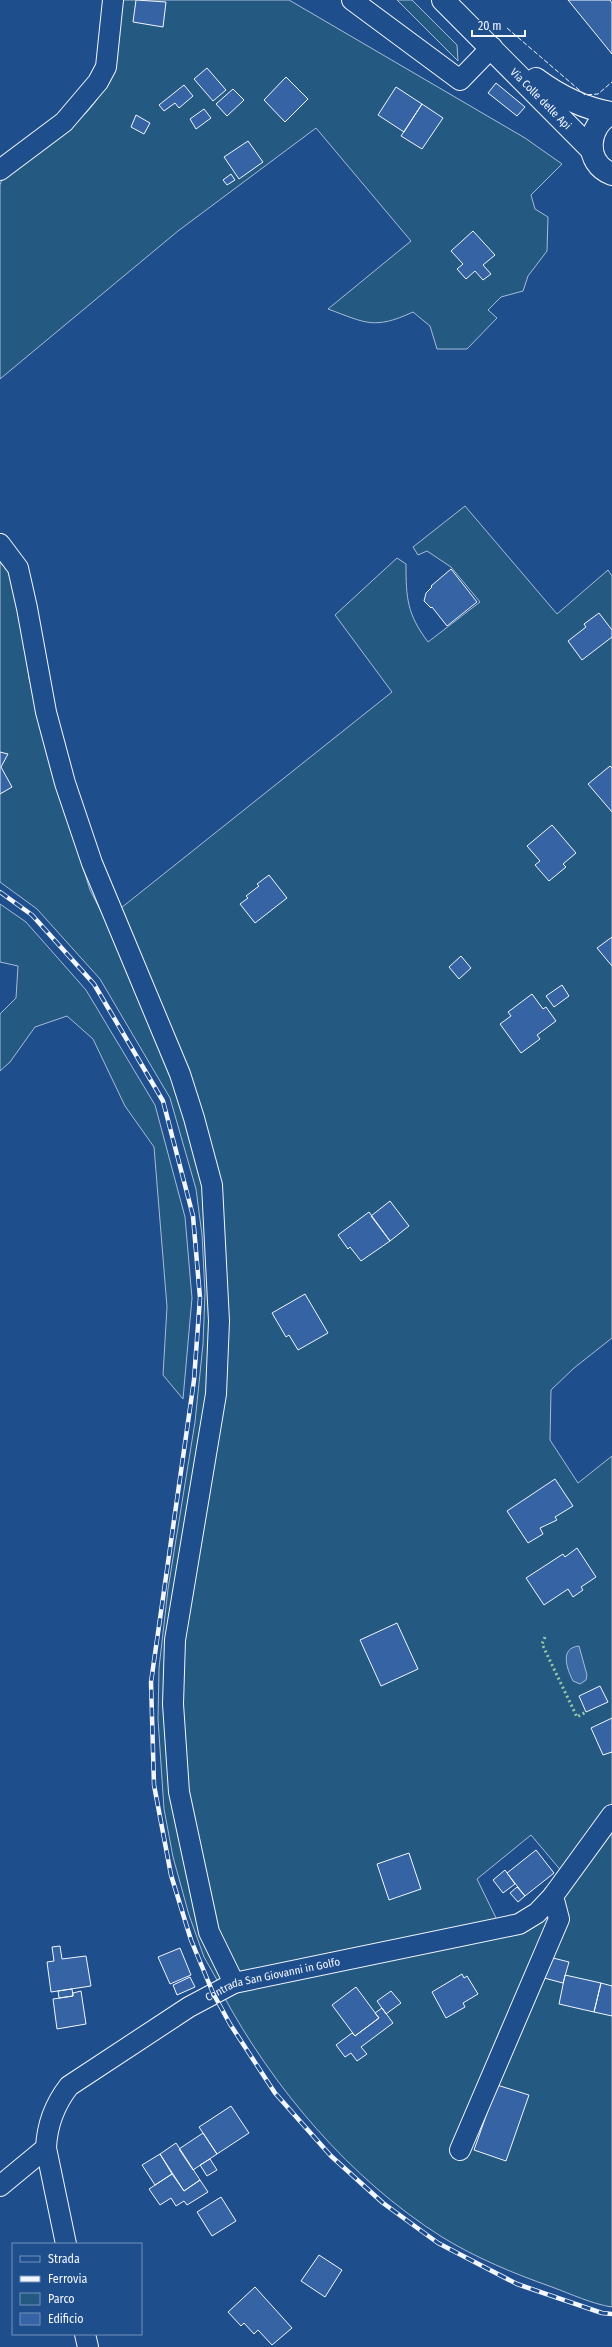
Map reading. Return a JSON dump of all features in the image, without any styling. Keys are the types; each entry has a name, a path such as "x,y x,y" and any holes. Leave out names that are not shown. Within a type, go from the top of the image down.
{"main road":[{"name":"Via Colle delle Api","path":"443,0 492,47 591,149 595,159 601,167 612,174"},
{"name":"Via Colle delle Api","path":"492,47 556,94 591,110 611,113"},
{"path":"591,149 592,134 599,122 611,113"}],"street":[{"path":"0,170 64,122 98,82 106,67 113,0"},
{"path":"352,0 460,80 492,47"},
{"path":"0,544 18,568 46,712 65,783 92,863 180,1074 194,1118 212,1186 219,1321 216,1394 175,1640 172,1704 179,1792 209,1932 234,1983"},
{"name":"Contrada San Giovanni in Golfo","path":"66,2243 46,2148 46,2133 58,2100 69,2086 189,2007 234,1983 519,1924 537,1914 553,1896 612,1815"},
{"path":"460,2150 559,1919 553,1896"},
{"path":"0,2186 46,2148"},
{"path":"85,2335 88,2347"}],"green space":[{"path":"122,0 289,0 525,138 562,164 531,195 535,209 548,217 547,251 528,276 523,291 501,297 488,310 497,318 467,349 437,349 430,326 413,312 400,318 379,323 361,321 328,309 411,241 316,128 178,231 0,379 0,185 3,176 51,144 81,118 105,88 114,62"},
{"path":"397,0 412,0 457,45 458,61"},
{"path":"465,506 557,614 608,570 612,576 612,1338 574,1368 551,1390 550,1440 578,1483 612,1456 612,1806 563,1873 531,1835 477,1879 499,1924 239,1977 217,1980 204,1957 189,1915 173,1857 164,1809 158,1719 159,1668 168,1589 195,1422 203,1344 205,1293 202,1235 196,1189 170,1098 100,979 37,909 0,882 0,562 8,572 20,604 29,678 47,752 90,890 107,923 121,908 392,692 335,615 397,558 406,564 406,587 409,605 416,623 428,642 480,602 451,567 427,551 418,555 413,547"},
{"path":"0,904 26,922 86,990 155,1105 185,1217 192,1298 183,1399 163,1375 167,1307 154,1147 125,1106 93,1039 67,1016 35,1027 10,1062 0,1071 0,1014 16,998 18,966 0,962"},
{"path":"612,1823 612,2307 597,2304 496,2265 455,2245 408,2214 376,2188 345,2159 290,2097 242,2028 222,1993 526,1926"}],"shaded area":[{"path":"579,1646 587,1675 586,1680 580,1684 573,1681 566,1660 569,1651"}],"building":[{"path":"136,0 166,2 163,27 133,22"},
{"path":"568,0 610,0 612,3 612,54"},
{"path":"207,68 226,90 213,101 194,79"},
{"path":"286,77 308,99 285,122 264,100"},
{"path":"496,83 525,107 517,116 488,93"},
{"path":"184,85 193,96 179,108 175,103 164,111 159,105"},
{"path":"396,87 422,104 404,132 378,115"},
{"path":"233,89 244,100 227,116 216,104"},
{"path":"422,104 443,118 422,149 401,136"},
{"path":"204,109 211,118 196,129 190,119"},
{"path":"136,115 150,123 144,134 131,127"},
{"path":"248,141 263,162 239,179 224,157"},
{"path":"231,174 235,180 227,185 223,180"},
{"path":"473,231 495,255 483,265 491,274 483,280 475,271 466,279 457,269 463,264 451,251"},
{"path":"451,569 477,602 447,626 432,607 431,608 424,601 426,593 432,587 431,586"},
{"path":"599,613 612,630 612,637 582,660 568,641 586,627 584,624"},
{"path":"0,752 8,754 1,767 12,787 0,794"},
{"path":"610,766 612,768 612,812 588,784"},
{"path":"552,825 576,853 563,864 566,867 549,881 535,865 540,861 527,846"},
{"path":"269,875 287,898 255,923 240,904 248,898 246,896 259,886 257,884"},
{"path":"612,937 612,966 597,948"},
{"path":"461,956 471,968 459,979 449,967"},
{"path":"562,985 569,996 554,1007 546,996"},
{"path":"532,994 543,1009 546,1007 556,1021 537,1035 540,1039 521,1053 500,1024 511,1016 508,1012"},
{"path":"390,1201 409,1226 390,1241 371,1216"},
{"path":"369,1212 390,1241 361,1261 350,1247 348,1249 338,1235"},
{"path":"305,1294 328,1333 298,1350 289,1335 286,1337 272,1313"},
{"path":"555,1479 573,1506 555,1517 557,1520 540,1528 543,1534 528,1543 507,1511"},
{"path":"577,1548 596,1577 581,1587 583,1590 573,1597 568,1589 544,1605 526,1578 563,1554 565,1557"},
{"path":"397,1623 418,1669 381,1686 360,1640"},
{"path":"600,1686 608,1702 586,1712 579,1696"},
{"path":"612,1718 612,1752 603,1755 591,1728"},
{"path":"536,1850 554,1873 525,1896 507,1873"},
{"path":"409,1853 421,1889 389,1900 377,1864"},
{"path":"505,1870 515,1884 503,1893 493,1880"},
{"path":"517,1887 525,1896 518,1902 510,1893"},
{"path":"60,1946 62,1959 86,1956 91,1986 51,1992 47,1962 54,1961 52,1947"},
{"path":"180,1948 191,1975 170,1984 158,1957"},
{"path":"549,1957 569,1962 563,1983 544,1978"},
{"path":"462,1974 464,1978 467,1976 478,1994 463,2003 465,2007 446,2018 432,1992"},
{"path":"565,1975 601,1983 594,2012 559,2004"},
{"path":"190,1977 195,1987 177,1995 173,1985"},
{"path":"601,1983 612,1986 612,2016 594,2012"},
{"path":"356,1987 379,2018 355,2036 332,2005"},
{"path":"72,1989 73,1996 59,1998 58,1991"},
{"path":"81,1991 86,2024 57,2029 53,1999 73,1996 73,1993"},
{"path":"391,1991 401,2003 386,2014 377,2001"},
{"path":"382,2008 393,2023 361,2047 367,2054 357,2061 351,2053 345,2057 336,2045 352,2033 355,2036 379,2018 375,2013"},
{"path":"497,2085 529,2095 506,2161 474,2150"},
{"path":"231,2106 249,2133 217,2154 199,2127"},
{"path":"203,2133 217,2154 193,2170 179,2149"},
{"path":"176,2143 200,2180 184,2191 160,2154"},
{"path":"160,2154 172,2174 155,2185 142,2165"},
{"path":"210,2159 217,2170 207,2176 200,2165"},
{"path":"172,2174 184,2191 200,2180 208,2192 187,2205 184,2201 176,2206 171,2198 160,2205 149,2189"},
{"path":"221,2197 236,2221 212,2236 197,2212"},
{"path":"319,2255 342,2270 325,2297 301,2281"},
{"path":"255,2287 292,2328 272,2345 258,2330 254,2334 244,2323 241,2326 228,2312"}],"railway":[{"path":"0,892 32,915 94,984 163,1101 193,1216 200,1298 194,1380 151,1682 154,1785 171,1875 191,1940 213,1993 230,2024 275,2093 331,2156 383,2203 438,2243 517,2284 602,2313 612,2314"}],"hedge":[{"path":"545,1637 542,1644 577,1717 586,1712"}],"fence":[{"path":"507,28 585,95 598,94 612,82"}]}
